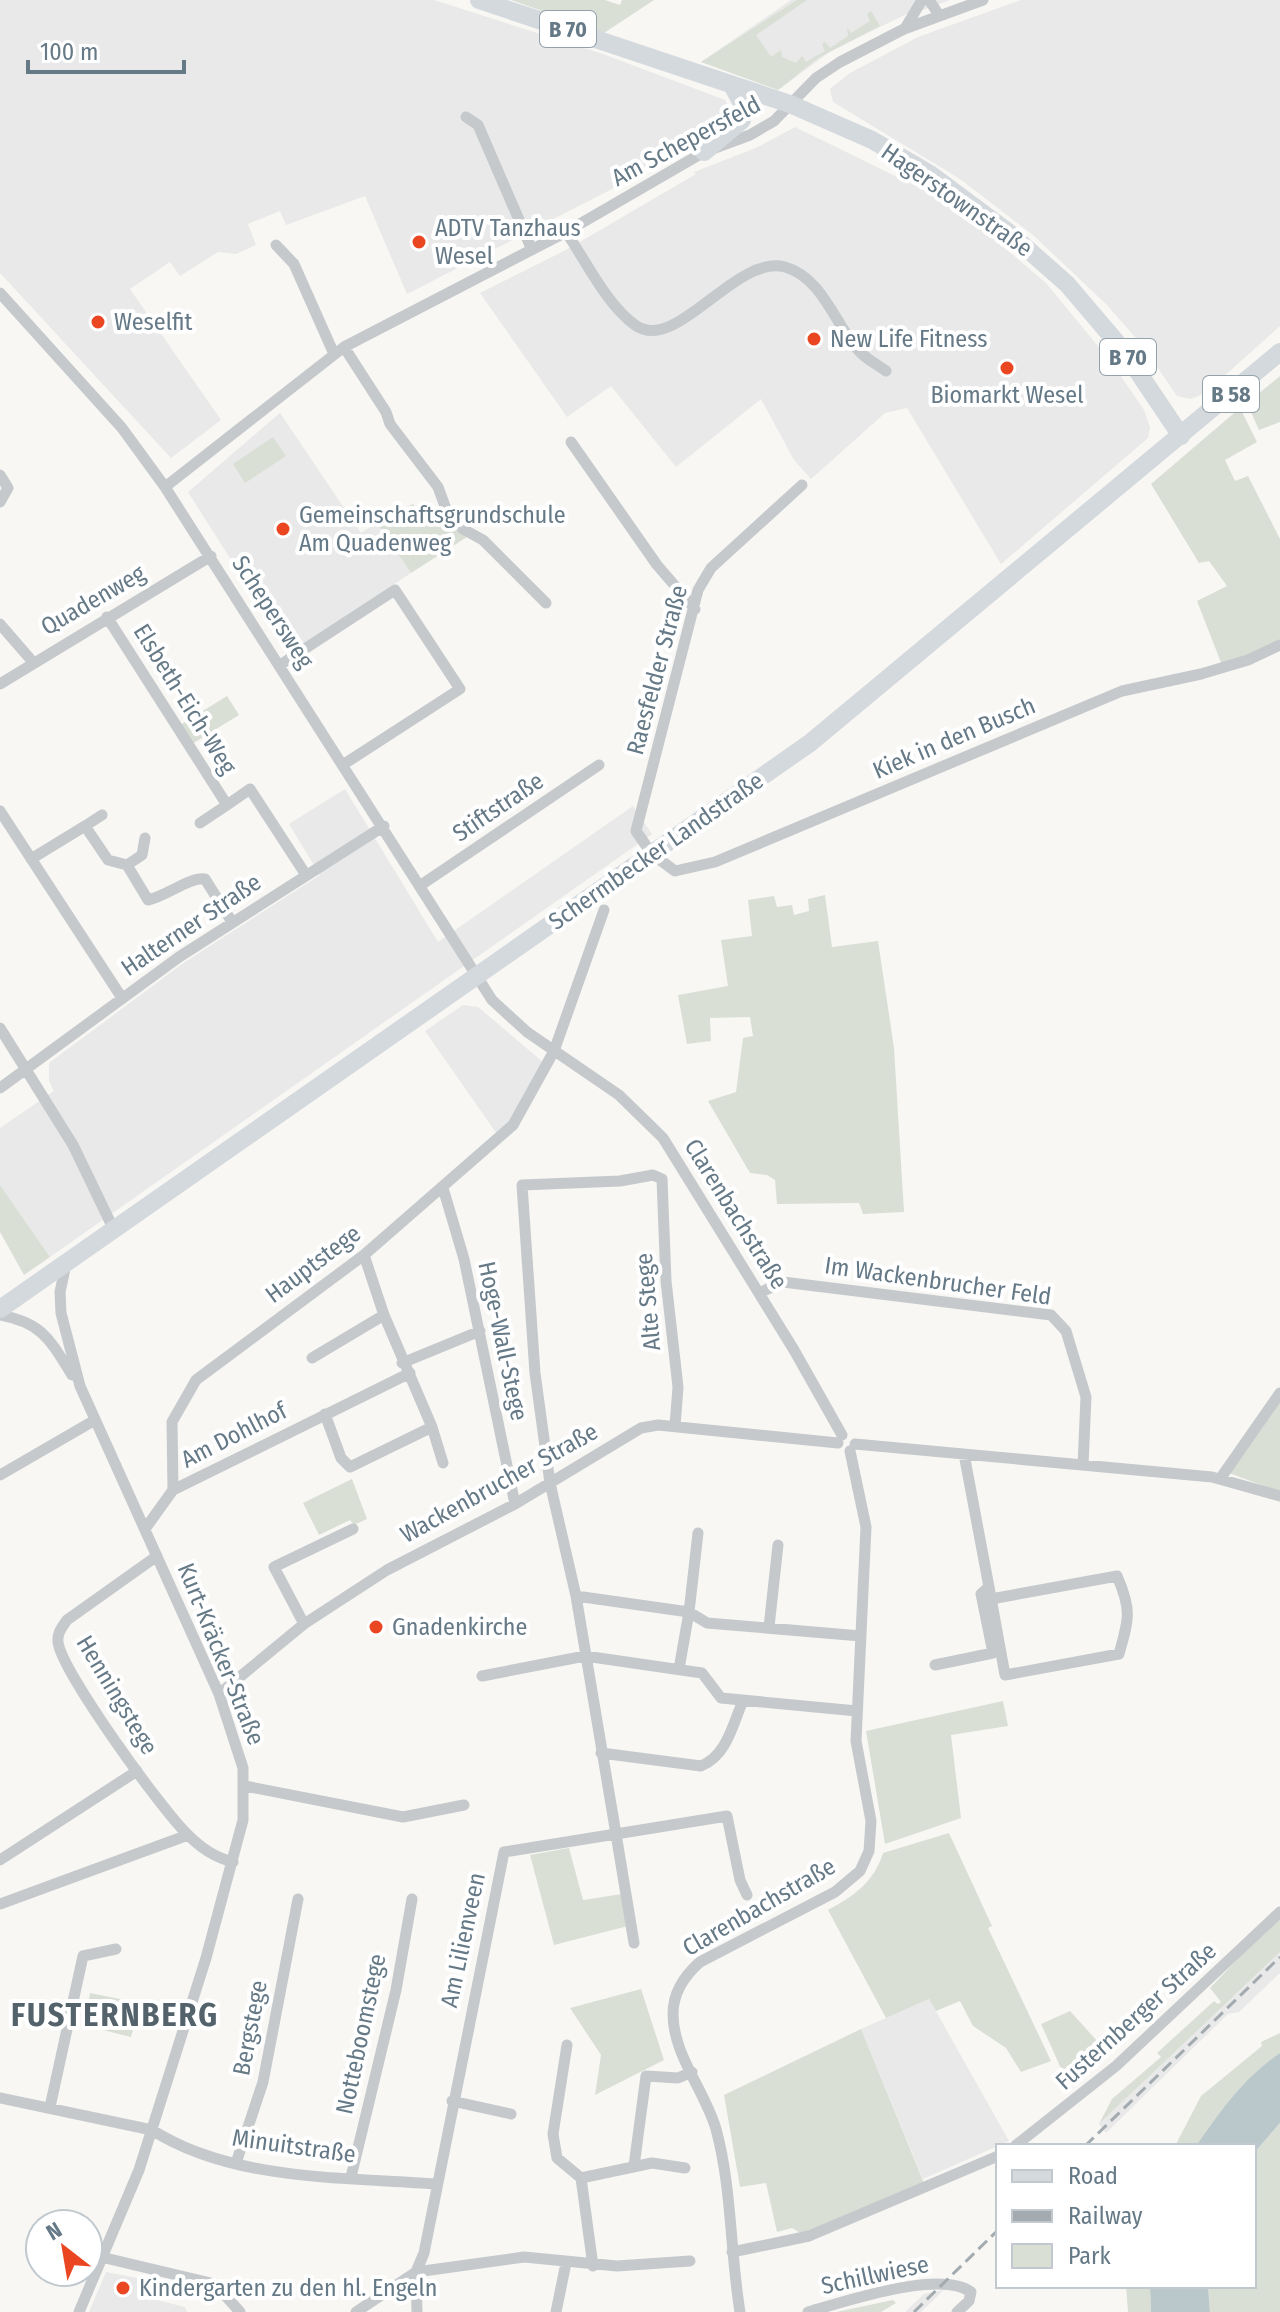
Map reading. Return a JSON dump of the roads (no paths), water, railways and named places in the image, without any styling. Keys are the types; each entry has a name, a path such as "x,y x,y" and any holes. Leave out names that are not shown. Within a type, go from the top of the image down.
{"main road":[{"name":"Hagerstownstraße","path":"479,0 790,104 872,140 930,174 1018,240 1093,312 1124,351 1181,436"},
{"path":"704,152 742,120 745,109 733,87"},
{"name":"Schermbecker Landstraße","path":"0,1312 810,743 1280,352"}],"street":[{"path":"904,29 922,0"},
{"path":"929,0 939,15"},
{"name":"Am Schepersfeld","path":"165,487 339,350 566,232 704,152 750,135 774,121 816,78 840,62 904,29 983,0"},
{"path":"466,117 478,125 532,250"},
{"path":"566,232 621,312 644,331 656,332 673,325 750,272 768,266 785,267 800,275 820,294 861,353 886,371"},
{"path":"276,245 294,264 339,350 438,487 446,509 463,529 483,540 546,603"},
{"name":"Schepersweg","path":"0,293 122,428 165,487 384,826 476,978"},
{"path":"571,442 657,565 695,609"},
{"path":"0,475 8,488 0,502"},
{"name":"Raesfelder Straße","path":"652,854 636,831 698,590 711,568 802,485"},
{"name":"Quadenweg","path":"0,684 32,661 211,556"},
{"path":"280,665 395,590 460,689 344,764"},
{"name":"Elsbeth-Eich-Weg","path":"107,617 227,805"},
{"path":"0,624 32,661"},
{"name":"Kiek in den Busch","path":"652,854 675,871 715,862 1122,691 1201,674 1280,645"},
{"name":"Stiftstraße","path":"421,885 599,765"},
{"name":"Elsbeth-Eich-Weg","path":"200,823 250,789 306,875"},
{"path":"0,811 122,998"},
{"path":"31,859 102,815"},
{"path":"85,826 108,860 127,865 148,900 167,895 195,878 205,879 232,922"},
{"name":"Halterner Straße","path":"0,1088 232,922 384,826"},
{"path":"127,865 142,855 145,838"},
{"path":"554,1051 604,910"},
{"name":"Clarenbachstraße","path":"476,978 513,1021 619,1095 663,1138 759,1293 840,1439 850,1435 866,1527 857,1711 858,1764 871,1821 866,1860 860,1871 835,1892 716,1952 687,1974 673,2001 675,2034 709,2108 721,2153 740,2312"},
{"path":"0,1028 29,1069 73,1145 114,1230"},
{"name":"Hauptstege","path":"173,1490 172,1422 196,1380 364,1255 513,1125 554,1051"},
{"name":"Alte Stege","path":"550,1483 535,1373 522,1185 620,1181 659,1175 664,1184 666,1281 678,1387 675,1426"},
{"name":"Hoge-Wall-Stege","path":"443,1188 480,1331 515,1504"},
{"path":"364,1255 384,1315 432,1427 443,1463"},
{"name":"Kurt-Kräcker-Straße","path":"66,1264 60,1292 61,1313 80,1386 219,1694 233,1731 245,1786 243,1820 233,1862 152,2130 104,2250"},
{"name":"Im Wackenbrucher Feld","path":"759,1293 783,1282 1051,1315 1066,1331 1086,1397 1083,1465"},
{"name":"Kurt-Kräcker-Straße","path":"0,1312 40,1329 80,1386"},
{"path":"312,1358 384,1315"},
{"name":"Am Dohlhof","path":"173,1490 480,1331"},
{"path":"1220,1479 1280,1393"},
{"path":"319,1416 341,1458 350,1467 432,1427"},
{"path":"0,1475 95,1420"},
{"name":"Wackenbrucher Straße","path":"219,1694 304,1624 424,1549 455,1537 515,1504 641,1428 675,1426 840,1439"},
{"path":"852,1447 964,1454 1220,1479 1280,1496"},
{"path":"935,1665 993,1653 981,1594 990,1593 1117,1576 1130,1611 1119,1654 1005,1675 990,1593 964,1454"},
{"path":"550,1483 576,1596 634,1943"},
{"path":"145,1529 173,1490"},
{"path":"304,1624 274,1567 353,1529"},
{"path":"679,1669 698,1533"},
{"path":"769,1627 778,1545"},
{"name":"Henningstege","path":"157,1556 67,1620 59,1632 58,1645 137,1771 188,1835 217,1858 233,1862"},
{"path":"576,1596 689,1612 707,1623 861,1636"},
{"path":"482,1676 585,1656 702,1673 721,1698 742,1703 857,1711"},
{"path":"601,1753 701,1766 712,1762 722,1751 742,1703"},
{"path":"0,1860 137,1771"},
{"path":"245,1786 403,1817 464,1805"},
{"name":"Am Lilienveen","path":"417,2312 416,2272 424,2253 435,2184 504,1852 727,1816 740,1880 747,1895"},
{"path":"0,1904 188,1835"},
{"name":"Bergstege","path":"236,2163 263,2082 298,1899"},
{"name":"Notteboomstege","path":"351,2177 396,1990 412,1899"},
{"name":"Fusternberger Straße","path":"1018,2144 1116,2066 1280,1912"},
{"path":"50,2107 83,1956 116,1949"},
{"path":"567,2045 553,2134 557,2158 581,2178 593,2266"},
{"path":"634,2166 646,2076 678,2078 692,2072"},
{"name":"Minuitstraße","path":"0,2098 152,2130 166,2140 236,2163 435,2184"},
{"path":"452,2101 511,2114"},
{"path":"732,2252 809,2236 996,2157"},
{"path":"581,2178 652,2163 685,2168"},
{"path":"356,2312 416,2272 524,2257 593,2266 690,2261"},
{"path":"104,2258 215,2284 240,2312"},
{"path":"556,2312 566,2263"},
{"name":"Schillwiese","path":"808,2312 873,2294 944,2283 957,2284 971,2292 969,2301 957,2312"},
{"name":"Kurt-Kräcker-Straße","path":"79,2312 89,2288"}],"railway":[{"path":"1087,2144 1280,1957"},
{"path":"914,2312 996,2232"}],"place":[{"name":"ADTV Tanzhaus Wesel","path":"419,242"},
{"name":"Weselfit","path":"98,322"},
{"name":"New Life Fitness","path":"814,339"},
{"name":"Biomarkt Wesel","path":"1007,368"},
{"name":"Gemeinschaftsgrundschule Am Quadenweg","path":"283,529"},
{"name":"Gnadenkirche","path":"376,1627"},
{"name":"Kindergarten zu den hl. Engeln","path":"123,2288"}],"district":[{"name":"FUSTERNBERG","path":"115,2015"}]}
